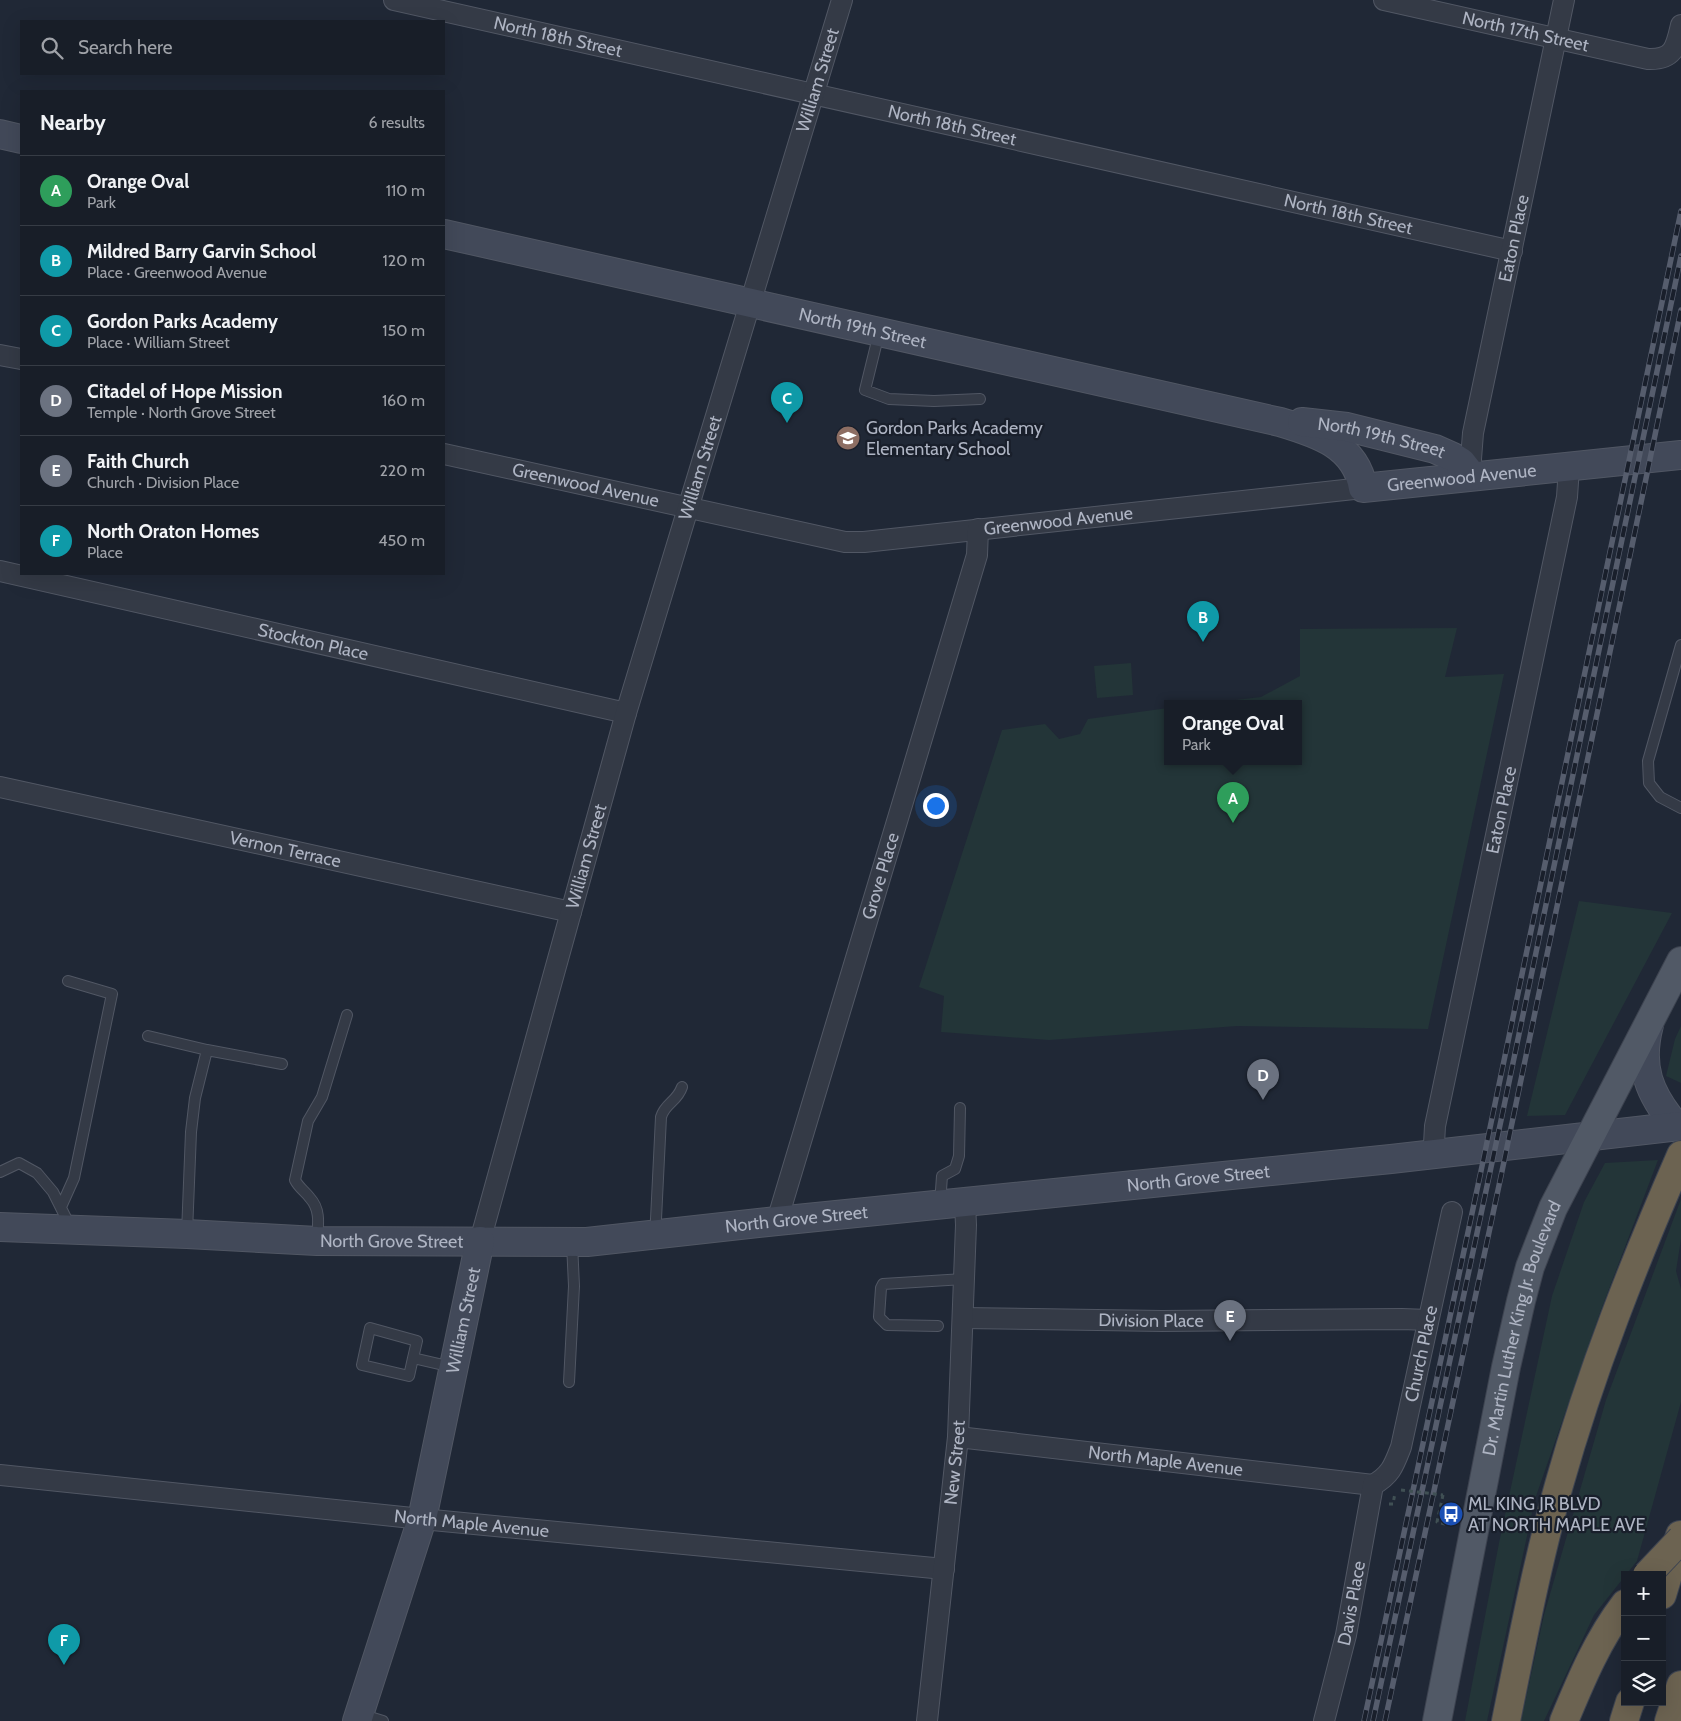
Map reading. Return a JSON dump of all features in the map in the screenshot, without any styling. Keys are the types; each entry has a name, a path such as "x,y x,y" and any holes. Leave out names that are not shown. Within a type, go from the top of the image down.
{"highway":[{"path":"1506,1721 1538,1566 1575,1432 1621,1298 1681,1155"},
{"path":"1666,1581 1681,1532"},
{"path":"1651,1571 1681,1539"},
{"path":"1564,1721 1588,1664 1621,1610"},
{"path":"1669,1721 1681,1685"},
{"path":"1624,1721 1629,1706"}],"main road":[{"name":"Dr. Martin Luther King Jr. Boulevard","path":"1437,1721 1520,1301 1542,1234 1590,1135 1681,961"}],"street":[{"name":"North 18th Street","path":"394,0 1512,250"},
{"name":"William Street","path":"367,1719 422,1519 480,1241 570,912 626,713 842,0"},
{"name":"North 17th Street","path":"1384,0 1648,59 1667,56 1675,47 1681,25"},
{"name":"Eaton Place","path":"1472,476 1471,459 1474,433 1564,0"},
{"path":"0,134 20,139"},
{"name":"North 19th Street","path":"445,234 1280,422 1327,440 1346,454 1358,469 1363,488"},
{"path":"0,355 20,360"},
{"name":"North 19th Street","path":"1280,422 1346,426 1435,449 1461,462 1472,476"},
{"name":"Greenwood Avenue","path":"445,454 845,542 864,542 1472,476 1681,458"},
{"name":"Eaton Place","path":"1435,1153 1435,1126 1568,497 1569,467"},
{"name":"Grove Place","path":"777,1221 977,555 978,529"},
{"name":"Stockton Place","path":"0,572 626,713"},
{"name":"Vernon Terrace","path":"0,787 570,912"},
{"path":"1650,1021 1645,1046 1645,1068 1648,1079 1656,1099 1679,1126"},
{"name":"North Grove Street","path":"0,1227 66,1218 188,1234 317,1241 587,1242 1679,1126"},
{"name":"New Street","path":"927,1721 958,1437 964,1279 953,1204"},
{"name":"Church Place","path":"1373,1485 1385,1478 1394,1466 1402,1447 1452,1212"},
{"name":"Division Place","path":"963,1318 1162,1321 1428,1320"},
{"name":"North Maple Avenue","path":"958,1437 1373,1485"},
{"name":"North Maple Avenue","path":"0,1475 422,1519 944,1569"},
{"name":"Davis Place","path":"1324,1721 1346,1635 1373,1485"}],"lane":[{"path":"880,332 865,390 889,399 934,402 980,399"},
{"path":"1681,645 1648,761 1649,783 1660,797 1681,808"},
{"path":"66,1218 112,994 68,981"},
{"path":"317,1241 318,1212 316,1205 298,1186 295,1180 308,1122 322,1097 347,1015"},
{"path":"148,1036 207,1050 282,1064"},
{"path":"188,1234 191,1132 195,1098 207,1050"},
{"path":"657,1234 656,1219 661,1117 663,1112 679,1096 682,1087"},
{"path":"953,1204 940,1189 942,1176 955,1169 959,1156 960,1108"},
{"path":"0,1172 19,1162 37,1173 54,1192 66,1218"},
{"path":"569,1382 574,1286 572,1242"},
{"path":"938,1326 887,1325 883,1323 879,1317 881,1288 883,1284 964,1279"},
{"path":"370,1328 417,1340 413,1358 409,1376 362,1365 370,1328"},
{"path":"413,1358 454,1368"}],"path":[{"path":"1388,1504 1393,1504 1395,1489"},
{"path":"1401,1490 1442,1495 1437,1522 1450,1525"}],"shaded area":[{"path":"1457,628 1445,677 1504,674 1428,1029 1237,1026 1049,1040 941,1032 944,996 919,987 1002,730 1045,724 1059,739 1080,734 1088,719 1164,709 1164,765 1302,765 1302,700 1235,700 1261,697 1300,676 1300,629"},
{"path":"1131,663 1133,695 1097,698 1094,666"},
{"path":"1579,901 1672,913 1565,1115 1527,1116"},
{"path":"1681,1026 1681,1083 1666,1076 1675,1039"},
{"path":"1658,1160 1601,1310 1535,1499 1487,1721 1465,1721 1499,1543 1552,1296 1584,1202 1605,1163"},
{"path":"1681,1199 1681,1239 1676,1271 1681,1289 1681,1402 1637,1561 1629,1571 1621,1571 1621,1581 1594,1615 1544,1721 1521,1721 1544,1615 1606,1400"}],"railway":[{"path":"1364,1721 1481,1171 1681,211"},
{"path":"1373,1721 1503,1111 1681,256"},
{"path":"1385,1721 1501,1176 1681,310"}],"place":[{"name":"Gordon Parks Academy","path":"787,423"},
{"name":"Gordon Parks Academy Elementary School","path":"848,438"},
{"name":"Mildred Barry Garvin School","path":"1203,642"},
{"name":"Orange Oval","path":"1233,823"},
{"name":"Citadel of Hope Mission","path":"1263,1100"},
{"name":"Faith Church","path":"1230,1341"},
{"name":"ML KING JR BLVD AT NORTH MAPLE AVE","path":"1451,1514"},
{"name":"North Oraton Homes","path":"64,1665"}]}
